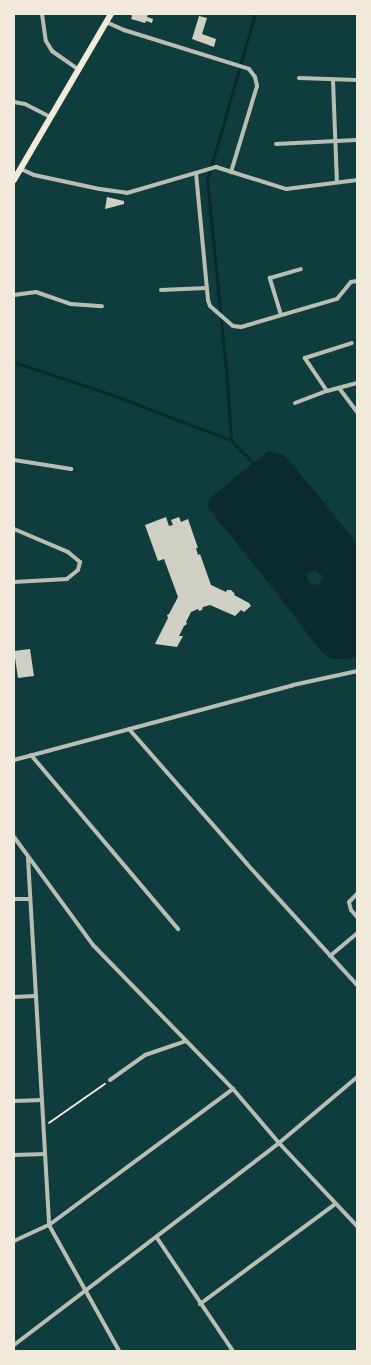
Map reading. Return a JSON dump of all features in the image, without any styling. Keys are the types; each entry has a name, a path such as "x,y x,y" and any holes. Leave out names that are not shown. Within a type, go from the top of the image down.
{"main road":[{"path":"14,180 111,14"}],"street":[{"path":"42,14 46,41 52,51 79,70"},
{"path":"106,22 124,30 249,69 255,77 257,86 232,172"},
{"path":"298,78 357,80"},
{"path":"333,80 337,182"},
{"path":"14,102 25,104 51,117"},
{"path":"276,144 357,140"},
{"path":"21,169 34,175 100,190 127,193 216,167 286,189 357,180"},
{"path":"196,173 206,288 210,306 215,312 236,328 337,299 352,282 357,281"},
{"path":"281,315 270,278 301,269"},
{"path":"161,290 206,288"},
{"path":"14,295 36,292 71,304 102,306"},
{"path":"327,391 305,358 352,343"},
{"path":"295,403 327,391 357,383"},
{"path":"339,388 357,412"},
{"path":"14,460 71,469"},
{"path":"14,529 68,552 80,562 78,570 67,580 14,582"},
{"path":"14,760 294,685 357,671"},
{"path":"129,729 247,864 357,985"},
{"path":"31,755 178,929"},
{"path":"14,837 93,945 233,1089 279,1143 357,1226"},
{"path":"28,857 49,1225 119,1351"},
{"path":"357,894 349,902 351,910 357,917"},
{"path":"14,899 30,898"},
{"path":"330,956 357,933"},
{"path":"14,997 35,996"},
{"path":"110,1080 145,1056 186,1041"},
{"path":"14,1345 85,1290 157,1238 279,1143 357,1077"},
{"path":"14,1241 49,1225 233,1089"},
{"path":"14,1101 42,1100"},
{"path":"14,1155 45,1154"},
{"path":"200,1304 335,1204"},
{"path":"157,1238 233,1351"}],"path":[{"path":"43,1127 110,1080"}],"water":[{"path":"268,451 283,455 289,460 357,543 357,658 336,659 328,657 319,649 276,592 208,508 209,499","holes":["315,570 323,576 320,584 313,585 308,581 307,573"]}],"building":[{"path":"130,14 148,14 147,17 153,19 152,23 146,21 145,23 131,19 132,16"},
{"path":"199,16 207,18 202,34 216,39 214,47 192,39"},
{"path":"107,197 124,201 124,204 105,209"},
{"path":"166,517 169,526 173,525 171,520 179,517 181,522 188,519 198,548 196,548 198,555 200,554 211,585 226,592 227,590 231,590 235,594 234,595 249,603 251,606 244,612 241,610 235,616 210,605 203,607 202,610 199,611 198,609 191,612 186,622 187,624 184,626 179,636 183,636 177,647 155,644 168,618 167,615 178,597 164,559 158,561 145,525"},
{"path":"30,649 34,676 18,678 14,651"}],"waterway":[{"path":"231,440 226,370 207,181 255,14"},
{"path":"14,362 113,395 231,440 255,465"}]}
